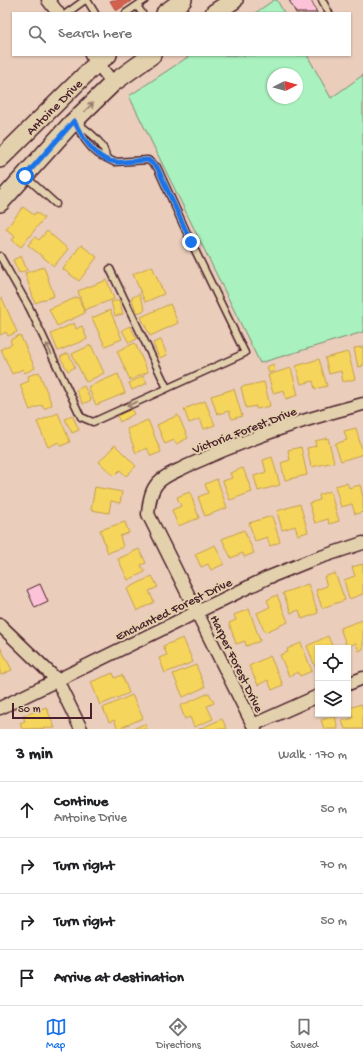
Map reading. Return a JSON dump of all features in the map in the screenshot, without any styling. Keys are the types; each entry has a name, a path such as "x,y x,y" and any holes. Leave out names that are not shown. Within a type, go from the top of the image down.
{"main road":[{"path":"166,12 183,0"},
{"path":"216,12 234,0"},
{"name":"Antoine Drive","path":"0,203 74,121 113,83 151,56"},
{"name":"Antoine Drive","path":"0,159 98,58"}],"street":[{"path":"48,0 57,12"},
{"path":"98,58 113,83"},
{"name":"Victoria Forest Drive","path":"149,502 156,484 168,475 213,454 326,413 363,404"},
{"name":"Harper Forest Drive","path":"149,502 148,514 254,727"},
{"name":"Enchanted Forest Drive","path":"0,708 197,612 302,564 363,543"},
{"path":"0,626 57,680 81,729"},
{"path":"351,683 363,678"},
{"path":"254,727 315,697"}],"lane":[{"path":"68,12 86,0 94,12"},
{"path":"127,12 146,0"},
{"path":"322,0 328,12"},
{"path":"136,6 141,12"},
{"path":"0,256 30,309 81,417 93,422 244,352 157,167 148,160 114,162 106,158 106,152 103,148 87,130 74,121"},
{"path":"25,176 56,204"},
{"path":"110,269 167,388"}],"green space":[{"path":"274,0 277,0 283,12 256,12"},
{"path":"189,56 308,56 331,98 363,75 363,332 260,363 129,96"}],"building: Homes":[{"path":"23,207 34,215 36,212 44,218 21,247 12,240 15,236 6,229"},
{"path":"47,231 68,249 54,266 28,245 35,237 39,240"},
{"path":"81,245 97,257 79,281 63,269"},
{"path":"21,256 27,270 19,273 13,260"},
{"path":"152,266 164,294 145,302 133,274"},
{"path":"44,267 54,296 35,303 25,273"},
{"path":"107,280 114,299 84,310 78,291"},
{"path":"139,294 145,310 137,313 131,298"},
{"path":"78,297 85,313 57,326 49,309"},
{"path":"2,298 17,332 8,336 6,332 0,335 0,299"},
{"path":"119,300 123,314 115,316 111,302"},
{"path":"170,304 178,323 150,336 141,317"},
{"path":"110,310 122,339 105,346 92,318"},
{"path":"74,323 76,329 82,326 87,339 58,351 51,334"},
{"path":"130,326 137,339 129,343 122,330"},
{"path":"20,335 35,368 25,373 23,369 12,374 1,349 12,344 10,340"},
{"path":"161,340 167,355 159,358 153,343"},
{"path":"135,343 148,372 130,380 117,351"},
{"path":"91,345 104,373 86,382 72,354"},
{"path":"363,347 363,366 358,367 354,348"},
{"path":"348,352 355,379 343,382 341,371 329,374 325,358"},
{"path":"68,353 75,367 68,371 60,357"},
{"path":"319,359 327,386 315,389 313,381 301,384 296,366"},
{"path":"273,364 275,371 269,373 267,367"},
{"path":"291,368 298,395 286,399 284,390 273,393 268,375"},
{"path":"39,372 52,405 44,409 42,405 30,410 20,385 29,381 28,376"},
{"path":"118,374 125,393 96,405 88,387"},
{"path":"143,376 147,383 132,390 129,383"},
{"path":"264,382 270,406 256,409 256,406 246,408 241,387"},
{"path":"84,386 91,400 83,404 76,390"},
{"path":"234,389 242,416 232,419 229,411 217,414 211,396"},
{"path":"205,401 215,425 204,429 200,419 189,423 184,409"},
{"path":"130,407 134,414 120,422 116,414"},
{"path":"58,413 70,442 61,446 59,442 48,447 37,422"},
{"path":"72,415 79,430 72,433 65,419"},
{"path":"178,415 188,438 176,444 174,440 165,444 157,425"},
{"path":"148,420 161,452 151,456 147,448 136,453 127,429"},
{"path":"356,428 363,454 341,461 335,444 347,440 344,431"},
{"path":"328,438 334,462 311,467 307,448 316,446 315,441"},
{"path":"115,445 136,466 126,476 120,470 114,476 99,462"},
{"path":"301,447 307,475 285,480 281,463 290,460 288,450"},
{"path":"272,457 280,485 258,491 254,476 266,472 263,460"},
{"path":"243,468 252,492 230,500 223,481 232,478 230,473"},
{"path":"217,479 227,508 205,516 198,497 208,493 205,484"},
{"path":"347,483 349,488 360,485 363,497 363,512 355,514 352,504 341,507 335,486"},
{"path":"95,487 122,492 120,503 111,501 109,513 91,510"},
{"path":"330,491 339,521 329,524 328,519 315,523 309,503 320,500 319,495"},
{"path":"190,492 199,518 178,526 172,510 181,506 177,497"},
{"path":"300,504 308,532 298,535 295,526 282,530 277,511"},
{"path":"272,516 280,542 270,546 267,537 255,541 249,523"},
{"path":"125,522 129,533 120,536 123,547 108,553 100,530"},
{"path":"244,530 254,553 244,557 243,553 231,558 222,539"},
{"path":"215,545 224,564 211,570 208,564 201,567 195,554"},
{"path":"139,549 146,563 141,565 145,572 128,580 118,559"},
{"path":"363,564 363,594 349,599 344,580 355,576 352,567"},
{"path":"335,573 345,600 322,608 316,590 327,586 324,577"},
{"path":"152,576 158,587 149,591 154,602 137,611 127,589"},
{"path":"308,584 318,613 302,619 299,610 291,613 283,593"},
{"path":"277,595 288,622 265,632 257,613 270,607 267,600"},
{"path":"249,609 260,641 246,646 245,641 236,644 229,623 236,620 234,615"},
{"path":"363,620 363,649 359,651 356,643 346,645 340,628"},
{"path":"328,636 332,645 315,645 315,666 307,646"},
{"path":"183,638 193,662 165,673 159,658 167,655 163,646"},
{"path":"301,643 312,671 300,676 298,672 289,676 280,655 288,652 287,649"},
{"path":"0,647 12,670 1,675 0,673"},
{"path":"270,656 283,685 272,690 268,680 258,685 249,666"},
{"path":"196,665 205,687 183,697 173,674"},
{"path":"113,673 115,678 122,675 129,693 100,705 91,682"},
{"path":"209,693 214,703 207,706 213,719 194,727 190,717 185,719 180,706"},
{"path":"132,695 143,718 118,729 114,720 109,722 103,708"},
{"path":"361,704 363,710 363,729 345,729 342,721 353,718 351,708"},
{"path":"46,707 55,728 22,729 20,723 25,721 23,716"},
{"path":"335,717 338,729 324,729 321,720"},
{"path":"222,719 227,729 199,729"},
{"path":"145,724 147,729 132,729"}],"building: Shops":[{"path":"133,0 116,11 110,1"}],"building: Other":[{"path":"289,0 311,0 317,12 295,12"},
{"path":"40,584 48,602 35,608 27,590"}],"route":[{"path":"25,176 74,121 82,136 101,157 114,162 148,160 157,167 191,242"}]}
